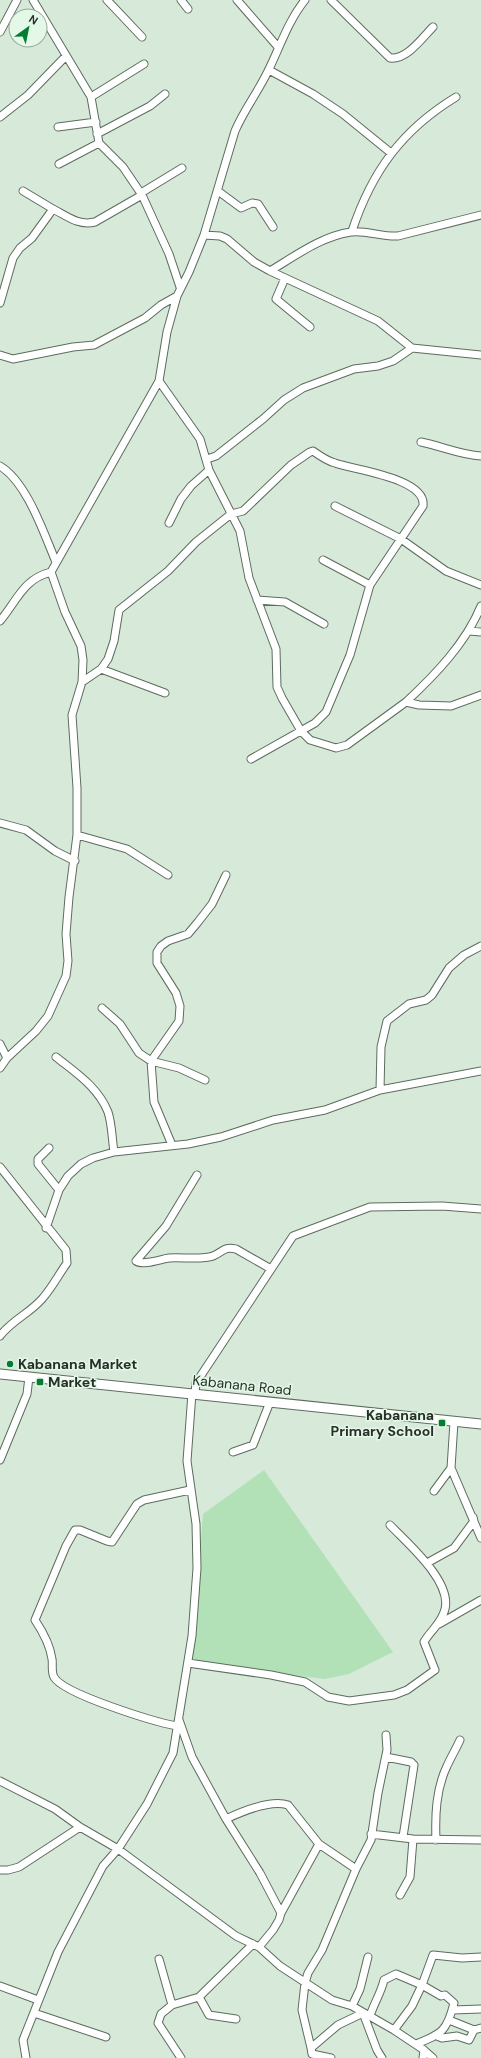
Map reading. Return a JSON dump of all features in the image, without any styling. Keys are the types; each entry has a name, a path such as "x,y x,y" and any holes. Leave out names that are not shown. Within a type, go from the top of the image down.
{"street":[{"path":"0,32 17,0"},
{"path":"33,0 91,97 99,143 122,166 142,194 169,254 180,287"},
{"path":"107,0 142,37"},
{"path":"181,0 188,9"},
{"path":"237,0 278,47"},
{"path":"0,1068 8,1058 36,1031 48,1016 66,976 68,904 75,861 77,835 77,788 72,715 82,682 81,646 65,612 51,572 159,381 166,338 177,296 180,287 189,272 204,235 235,130 241,116 255,96 269,70 278,47 295,14 305,0"},
{"path":"331,0 390,58 396,58 408,52 433,27"},
{"path":"0,117 28,95 66,56"},
{"path":"91,97 144,64"},
{"path":"269,70 313,94 343,114 391,154"},
{"path":"97,134 150,106 165,94"},
{"path":"352,231 363,200 377,173 391,154 432,113 456,96"},
{"path":"58,127 96,122"},
{"path":"59,164 99,143"},
{"path":"23,191 52,209 78,222 86,224 95,222 182,168"},
{"path":"218,191 241,208 252,203 258,204 273,227"},
{"path":"0,303 13,258 20,248 32,238 52,209"},
{"path":"270,271 308,248 352,231 389,237 398,236 481,215"},
{"path":"204,235 220,236 227,239 254,262 378,322 412,348 481,354"},
{"path":"285,278 276,298 310,327"},
{"path":"0,354 12,359 73,347 94,345 145,318 161,305 177,296"},
{"path":"207,459 216,456 263,419 284,400 303,388 354,369 378,366 393,361 412,348"},
{"path":"159,381 200,439 209,470 240,531 249,578 276,649 277,687 302,731 310,740 336,748 347,745 406,702 429,679 469,631 481,606"},
{"path":"421,442 444,447 467,456 481,456"},
{"path":"82,682 101,669 114,641 119,610 168,571 196,542 231,514 243,511 291,465 310,452 313,451 335,464 366,470 400,482 421,496 424,501 423,506 370,585 350,655 332,702 326,712 315,723 251,759"},
{"path":"0,466 10,474 34,511 56,562"},
{"path":"169,523 181,499 191,486 209,470"},
{"path":"335,506 401,539 446,571 481,586"},
{"path":"323,560 370,585"},
{"path":"0,621 28,582 41,574 51,572"},
{"path":"257,600 285,602 324,624"},
{"path":"469,631 481,632"},
{"path":"101,669 165,693"},
{"path":"406,702 419,705 451,706 481,695"},
{"path":"0,823 26,830 55,851 75,861"},
{"path":"77,835 127,849 168,876"},
{"path":"172,1145 154,1102 151,1062 179,1021 180,1013 176,993 157,963 157,952 161,946 168,941 188,934 212,904 226,875"},
{"path":"380,1090 381,1047 387,1021 409,1004 426,1000 432,995 449,968 464,955 481,946"},
{"path":"102,1008 120,1024 139,1053 151,1062 179,1068 205,1080"},
{"path":"0,1044 8,1058"},
{"path":"56,1057 84,1078 97,1092 107,1111 114,1152"},
{"path":"46,1228 59,1190 68,1176 81,1164 93,1158 114,1152 188,1144 215,1138 274,1120 325,1110 380,1090 481,1071"},
{"path":"49,1148 38,1159 38,1164 59,1190"},
{"path":"0,1336 5,1329 28,1312 43,1298 67,1262 66,1250 46,1228 28,1201 1,1171"},
{"path":"197,1175 166,1226 136,1261 142,1263 170,1258 213,1256 224,1248 230,1247 271,1269"},
{"path":"26,2058 23,2040 58,1952 102,1866 118,1849 147,1804 170,1759 178,1723 188,1663 197,1568 196,1524 187,1461 193,1393 196,1383 293,1236 370,1207 442,1206 481,1209"},
{"name":"Kabanana Road","path":"0,1374 481,1424"},
{"path":"0,1460 27,1394 29,1377"},
{"path":"233,1452 253,1445 270,1402"},
{"path":"454,1422 451,1468 481,1538"},
{"path":"434,1491 451,1468"},
{"path":"178,1723 105,1704 69,1690 60,1684 53,1676 49,1643 35,1620 66,1546 75,1530 80,1530 112,1542 137,1504 144,1500 190,1490"},
{"path":"427,1563 454,1548 474,1521 472,1515"},
{"path":"188,1663 271,1675 309,1684 328,1697 349,1701 394,1695 407,1690 436,1670 424,1642 438,1624 445,1609 446,1602 439,1581 427,1563 390,1524"},
{"path":"438,1624 481,1600"},
{"path":"178,1723 192,1757 226,1820 260,1873 281,1913"},
{"path":"331,2058 312,2054 302,2010 306,1982 308,1973 322,1950 356,1869 370,1842 378,1793 386,1757 386,1735"},
{"path":"436,1840 435,1813 440,1788 447,1766 460,1740"},
{"path":"386,1757 410,1762 414,1765 403,1837"},
{"path":"0,1781 55,1808 80,1827 118,1849 236,1936 256,1945 280,1966 332,2000 352,2006 394,2030 416,2044 433,2058"},
{"path":"226,1820 245,1810 283,1803 292,1808 319,1844 356,1869"},
{"path":"0,1870 8,1870 19,1867 80,1827"},
{"path":"371,1834 413,1839 481,1840"},
{"path":"400,1895 410,1877 413,1839"},
{"path":"181,2058 158,2023 161,2014 172,2005 199,1997 273,1930 319,1844"},
{"path":"394,2030 412,2006 422,1985 433,1955 462,1958 481,1956"},
{"path":"352,2006 360,1989 368,1957"},
{"path":"159,1959 172,2005"},
{"path":"311,2048 338,2025 367,2014 374,2001 381,1993 384,1980 396,1974 422,1985 441,1996 445,1995 454,2003 449,2020 437,2036 416,2044"},
{"path":"0,1986 38,2000"},
{"path":"199,1997 209,2015 236,2019"},
{"path":"452,2010 481,2010"},
{"path":"34,2012 106,2037"},
{"path":"367,2014 377,2050 382,2058"},
{"path":"437,2036 442,2038 457,2036 469,2040 478,2029 449,2020"},
{"path":"423,2058 424,2050"}],"green space":[{"path":"264,1470 393,1652 349,1674 325,1679 192,1663 203,1514"}],"place":[{"name":"Kabanana Market","path":"10,1364"},
{"name":"Market","path":"40,1382"},
{"name":"Kabanana Primary School","path":"442,1423"}]}
